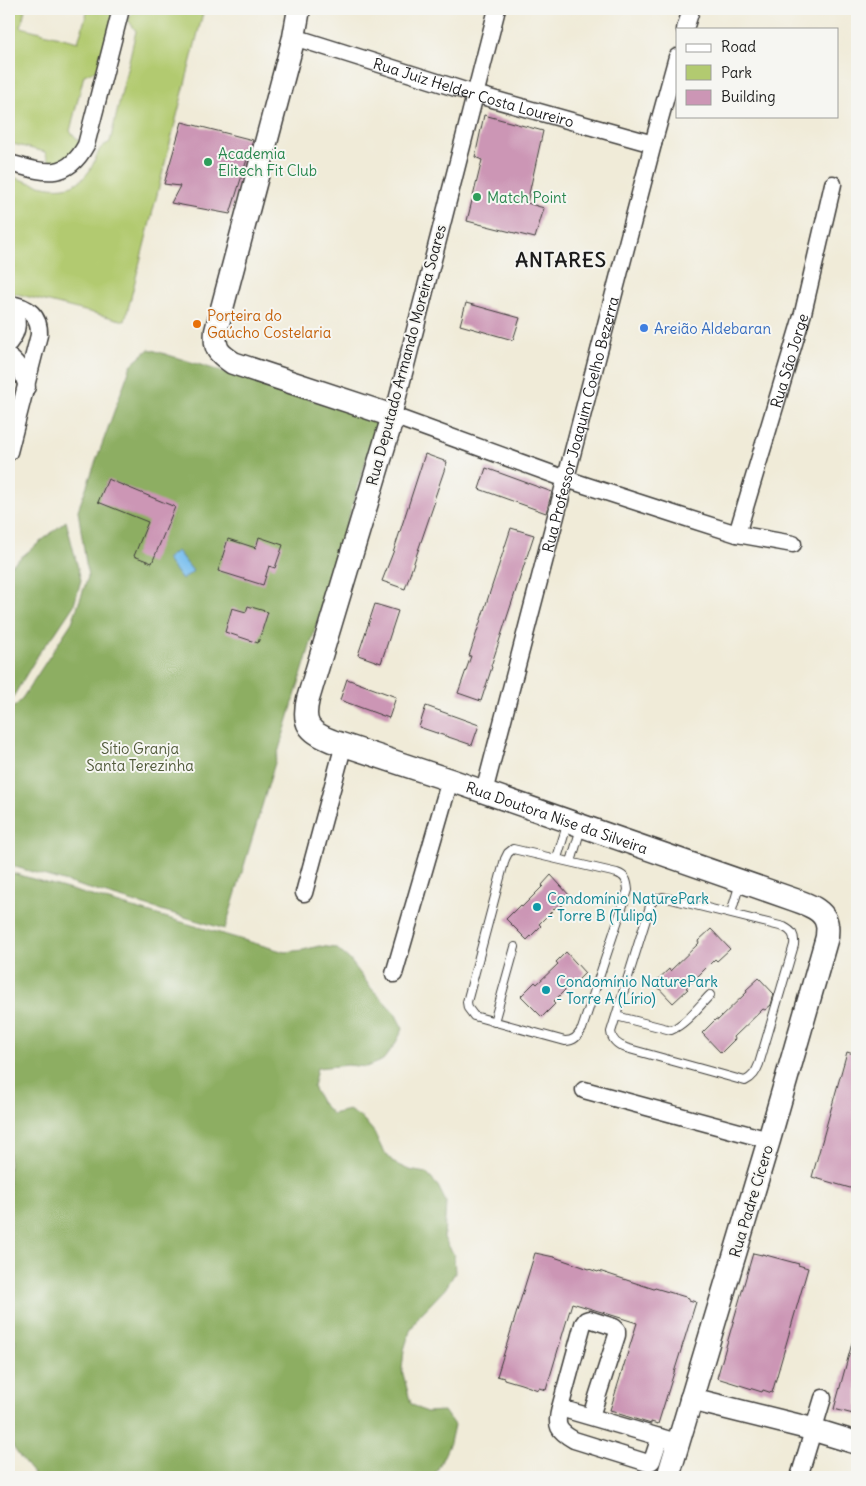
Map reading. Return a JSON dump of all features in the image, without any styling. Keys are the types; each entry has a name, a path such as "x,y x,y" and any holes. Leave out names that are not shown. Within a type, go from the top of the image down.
{"street":[{"path":"9,163 37,170 57,172 69,167 79,158 86,145 121,9"},
{"path":"299,9 294,38 216,330 214,342 218,352 233,363 393,416 566,479 737,534 793,544"},
{"name":"Rua Deputado Armando Moreira Soares","path":"308,699 393,416 497,9"},
{"path":"685,28 690,10"},
{"name":"Rua Juiz Helder Costa Loureiro","path":"294,38 475,94 653,144"},
{"name":"Rua Professor Joaquim Coelho Bezerra","path":"484,792 676,61"},
{"name":"Rua São Jorge","path":"737,534 803,314 832,184"},
{"path":"9,304 29,310 40,326 9,452"},
{"path":"9,308 14,312 17,330 9,343"},
{"path":"9,357 15,361 22,371 26,386"},
{"name":"Rua Doutora Nise da Silveira","path":"308,699 305,714 310,728 318,736 450,780 810,906 821,913 827,923"},
{"path":"304,893 344,744"},
{"path":"394,974 450,780"},
{"name":"Rua Padre Cícero","path":"668,1477 669,1440 691,1400 769,1140 827,937 827,923"},
{"path":"584,1090 769,1140"},
{"path":"560,1408 669,1440 652,1461 648,1463 574,1440 566,1436 559,1429 558,1416 560,1408 584,1324 589,1319 614,1327 617,1330 592,1416"},
{"path":"799,1477 823,1398"},
{"path":"691,1400 813,1430 857,1443"}],"lane":[{"path":"557,858 575,824"},
{"path":"571,862 575,824"},
{"path":"513,849 571,862 617,873 628,881 628,890 582,1029 577,1037 572,1041 565,1041 474,1016 468,1008 467,1002 508,853 513,849"},
{"path":"731,913 740,881"},
{"path":"663,897 784,927 792,932 795,938 759,1064 751,1078 745,1080 738,1079 619,1045 612,1037 611,1032 616,1016 651,904 656,899 663,897"},
{"path":"494,1022 515,947"},
{"path":"616,1016 671,1030 683,1022 710,996"}],"green space":[{"path":"9,9 25,9 21,27 78,42 88,9 115,9 99,69 84,75 70,131 80,142 68,157 55,164 50,165 45,152 9,143"},
{"path":"134,9 204,9 125,321 9,292 9,176 42,186 63,187 73,185 90,170 100,149 110,142 136,31 128,20"},
{"name":"Sítio Granja Santa Terezinha","path":"149,349 378,420 225,929 9,865 9,712 21,700 72,622 88,577 78,510 131,365"},
{"path":"66,521 81,580 74,605 54,635 41,650 9,701 9,567"},
{"path":"9,872 285,952 319,946 336,948 350,960 371,988 395,1013 403,1029 394,1046 383,1060 366,1067 348,1065 317,1068 313,1087 321,1102 332,1114 349,1110 363,1119 374,1132 382,1149 394,1163 409,1170 426,1173 438,1186 446,1202 444,1238 454,1255 455,1273 445,1289 419,1316 410,1331 404,1350 402,1370 411,1404 426,1412 444,1411 454,1425 450,1443 434,1477 36,1477 22,1460 9,1441 9,1372 16,1340 9,1337"}],"water":[{"path":"177,551 193,571 182,580 166,559"}],"building":[{"path":"484,115 543,131 527,203 544,208 535,238 467,221 482,160 475,157"},
{"name":"Academia Elitech Fit Club","path":"182,122 253,140 230,214 171,203 180,186 164,184"},
{"path":"466,303 520,318 513,340 460,325"},
{"path":"425,454 447,462 405,589 382,581"},
{"path":"486,468 552,492 546,513 479,489"},
{"path":"108,479 175,507 152,563 134,556 148,522 98,502"},
{"path":"511,528 534,535 481,701 458,693"},
{"path":"259,537 283,545 275,568 269,566 263,585 218,571 228,539 256,548"},
{"path":"375,604 398,611 381,663 358,655"},
{"path":"248,606 268,612 258,643 225,632 232,608 246,612"},
{"path":"347,679 396,697 389,718 340,700"},
{"path":"426,706 479,725 472,745 419,727"},
{"name":"Condomínio NaturePark - Torre B (Tulipa)","path":"551,875 570,896 559,908 557,906 539,924 541,926 527,940 506,919 520,905 522,907"},
{"path":"711,929 730,949 717,961 715,959 673,1003 654,983 669,969 670,971"},
{"name":"Condomínio NaturePark - Torre A (Lírio)","path":"566,952 585,973 553,1002 555,1004 542,1017 521,996 558,964 556,962"},
{"path":"759,978 774,994 771,1005 765,1010 763,1009 734,1037 735,1039 721,1053 702,1033 716,1019 718,1020"},
{"path":"847,1052 857,1055 857,1190 812,1177"},
{"path":"535,1253 689,1298 689,1300 696,1302 658,1424 651,1422 651,1424 610,1410 637,1323 572,1303 546,1390 539,1388 538,1390 497,1376"},
{"path":"753,1253 808,1268 772,1393 763,1390 762,1392 717,1378"},
{"path":"854,1336 857,1336 857,1415 834,1409"}],"place":[{"name":"Academia Elitech Fit Club","path":"208,162"},
{"name":"Match Point","path":"477,197"},
{"name":"Porteira do Gaúcho Costelaria","path":"197,324"},
{"name":"Areião Aldebaran","path":"644,328"},
{"name":"Condomínio NaturePark - Torre B (Tulipa)","path":"537,907"},
{"name":"Condomínio NaturePark - Torre A (Lírio)","path":"546,990"}],"district":[{"name":"ANTARES","path":"561,259"}]}
